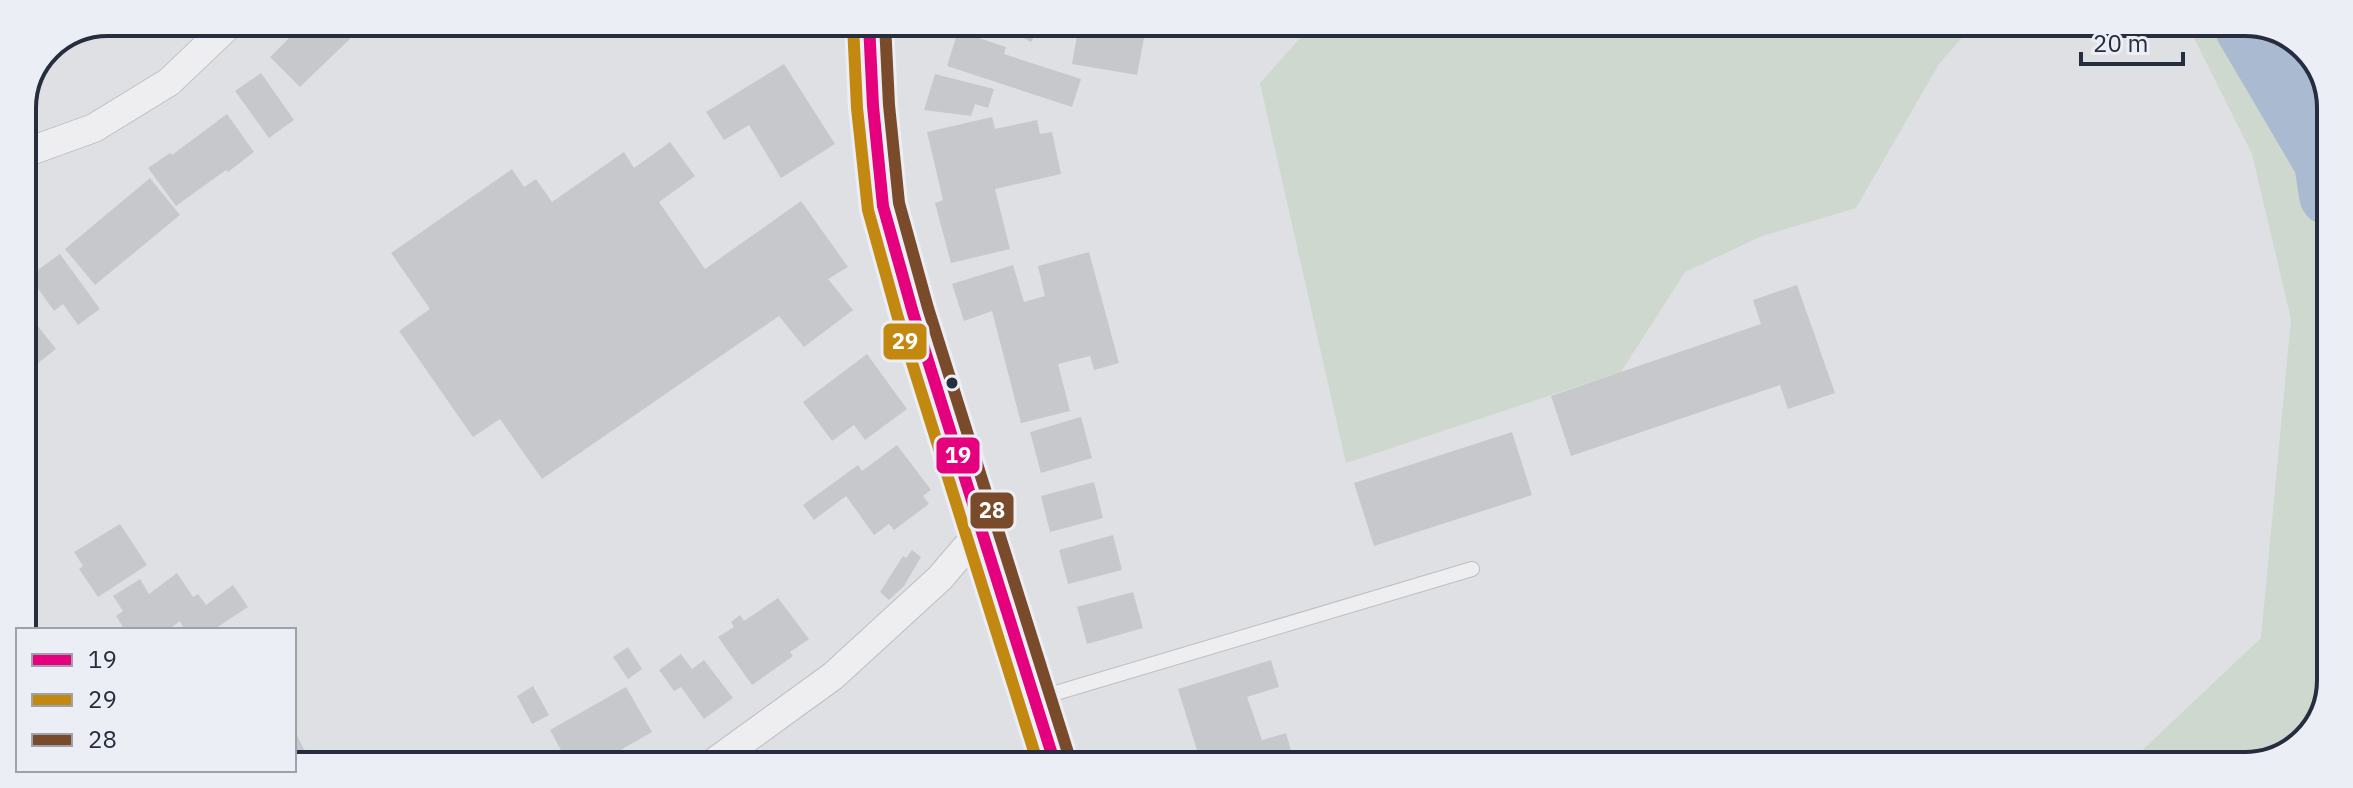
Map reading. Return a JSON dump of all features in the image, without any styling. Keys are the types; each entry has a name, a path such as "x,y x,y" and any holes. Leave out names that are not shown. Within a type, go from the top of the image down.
{"main road":[{"path":"870,36 883,206 913,313 1051,752"}],"street":[{"path":"36,151 94,128 169,82 217,36"},
{"path":"728,752 833,676 940,578 981,530"}],"lane":[{"path":"1035,699 1472,569"}],"shaded area":[{"path":"1302,36 1963,36 1939,64 1856,208 1762,236 1685,272 1621,372 1346,463 1260,83"},
{"path":"2193,36 2245,36 2273,41 2299,60 2315,89 2315,699 2296,731 2281,742 2259,751 2140,752 2261,638 2291,319 2252,154"}],"building":[{"path":"291,36 353,36 300,87 270,57"},
{"path":"956,36 973,36 1006,47 1004,54 1081,79 1072,107 947,66"},
{"path":"1020,36 1034,36 1031,42"},
{"path":"1077,36 1144,36 1137,75 1072,64"},
{"path":"784,64 835,144 781,178 749,125 724,140 706,112"},
{"path":"261,73 294,120 269,138 235,91"},
{"path":"935,74 994,89 988,108 975,104 971,116 924,110"},
{"path":"227,114 254,152 176,206 148,168 170,153 172,155"},
{"path":"992,117 995,129 1037,120 1040,134 1052,132 1061,174 995,189 1010,249 951,263 935,203 943,200 927,132"},
{"path":"670,142 695,176 659,202 705,269 801,201 848,267 828,279 853,310 804,347 779,316 542,479 500,419 473,437 399,331 430,309 391,253 512,169 524,187 536,179 552,202 624,152 634,168"},
{"path":"150,178 180,215 95,285 65,249"},
{"path":"1089,252 1119,363 1094,370 1090,356 1058,364 1070,411 1021,423 992,311 964,321 952,284 1013,265 1024,302 1045,296 1038,266"},
{"path":"60,254 100,309 78,325 63,304 54,311 36,286 36,271"},
{"path":"1797,285 1835,393 1788,409 1780,385 1571,456 1551,396 1761,324 1753,300"},
{"path":"36,324 56,349 36,365"},
{"path":"867,354 907,409 865,440 854,425 832,441 803,402"},
{"path":"1081,417 1092,458 1041,473 1030,432"},
{"path":"1512,432 1532,495 1374,546 1354,483"},
{"path":"897,445 931,490 923,496 929,504 894,530 889,524 874,535 846,496 814,520 803,505 858,465 862,471"},
{"path":"1094,482 1103,518 1050,532 1041,496"},
{"path":"120,524 147,565 98,597 79,569 83,566 74,552"},
{"path":"1113,535 1122,570 1068,584 1059,550"},
{"path":"912,550 921,557 904,586 889,600 880,592 903,556 906,558"},
{"path":"177,573 193,597 198,594 206,605 233,585 248,607 216,628 184,628 180,621 171,628 124,628 116,616 123,611 113,596 140,579 149,594"},
{"path":"1133,592 1143,628 1087,644 1077,607"},
{"path":"778,598 809,639 790,652 793,656 752,685 718,637 734,627 731,622 740,615 744,621"},
{"path":"628,647 642,669 628,679 613,657"},
{"path":"681,654 692,669 704,660 733,698 704,719 681,687 674,691 659,670"},
{"path":"1271,660 1279,687 1247,697 1262,740 1286,733 1292,752 1198,752 1178,689"},
{"path":"533,686 549,715 532,724 517,696"},
{"path":"626,687 652,732 617,752 562,752 550,730"},
{"path":"296,733 305,752 296,752"}],"waterway":[{"path":"2251,37 2317,148"}],"transit line":[{"name":"29","path":"854,36 857,108 868,210 898,318 1034,752"},
{"name":"19","path":"870,36 883,206 913,313 1051,752"},
{"name":"28","path":"886,36 899,203 928,308 1068,752"}]}
